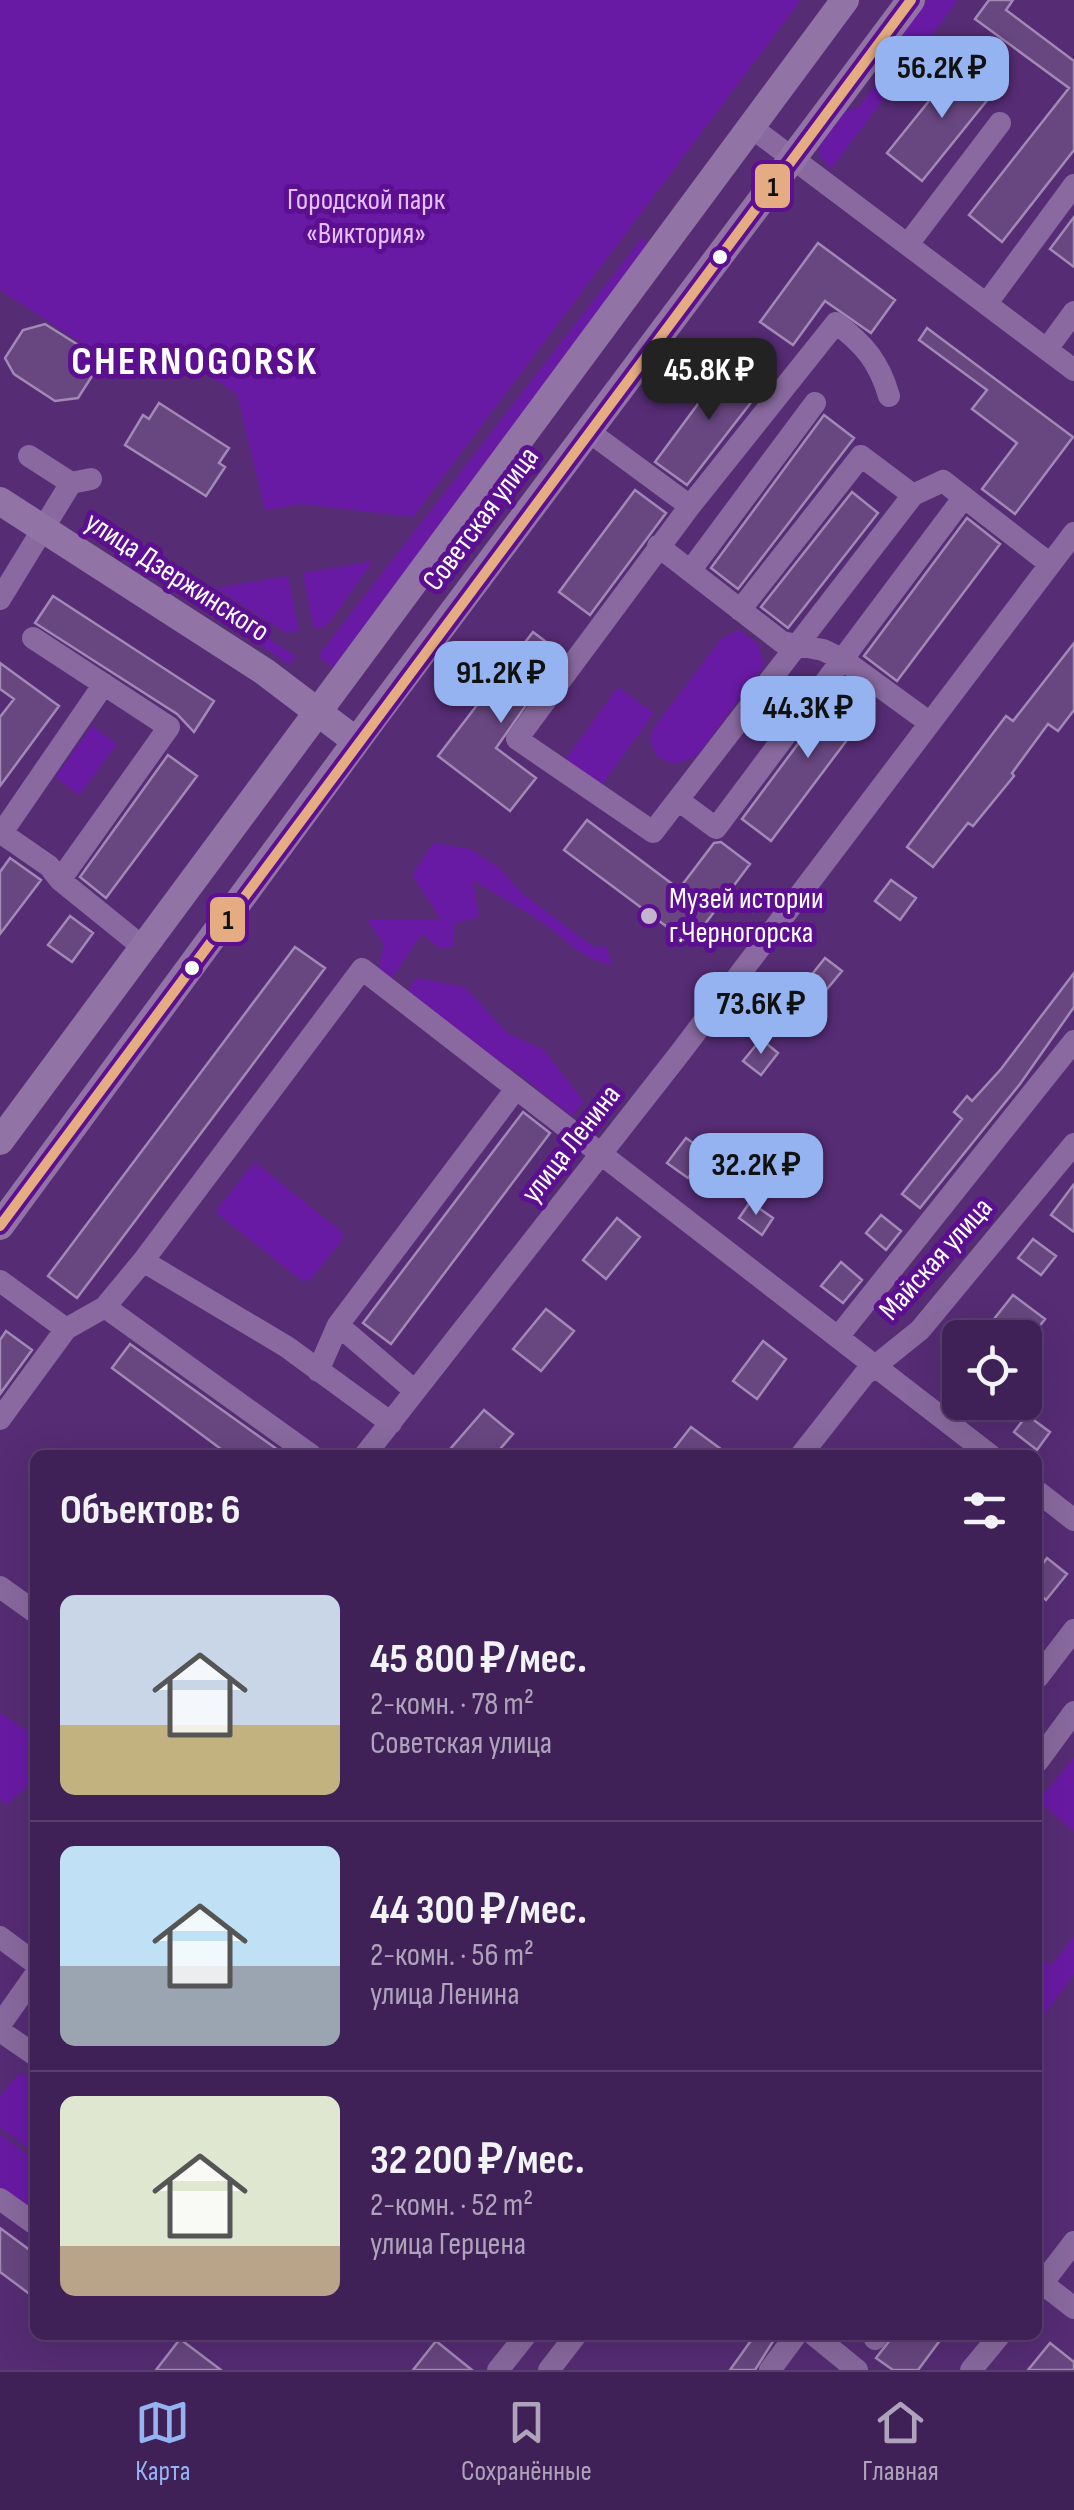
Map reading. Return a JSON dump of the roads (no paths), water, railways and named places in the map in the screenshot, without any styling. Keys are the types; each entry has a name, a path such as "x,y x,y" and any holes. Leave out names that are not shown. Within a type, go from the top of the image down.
{"main road":[{"name":"Советская улица","path":"0,1141 9,1111 144,948 846,0"},
{"name":"Советская улица","path":"0,1226 356,741 911,0"},
{"name":"улица Дзержинского","path":"0,501 317,710 356,741"}],"street":[{"path":"908,244 1000,123"},
{"path":"751,127 1074,370"},
{"path":"988,303 1074,186"},
{"path":"1046,349 1074,312"},
{"path":"889,396 880,367 864,344 836,323 658,546 517,739 653,832 913,496 944,481 1050,564"},
{"path":"690,571 815,403"},
{"path":"588,431 690,506"},
{"path":"0,600 43,529 81,481 29,456"},
{"path":"740,610 860,456 913,496"},
{"path":"678,800 716,828 964,496"},
{"name":"улица Ленина","path":"369,1450 602,1152 1074,533"},
{"path":"658,546 782,642 823,650 842,659 930,723"},
{"path":"33,638 169,727 60,880"},
{"path":"104,684 2,831 50,866 60,880 144,948"},
{"path":"0,1419 66,1329 105,1307 362,969 984,1450"},
{"name":"Майская улица","path":"838,1338 1074,1042"},
{"path":"318,1370 338,1325 516,1090"},
{"name":"Майская улица","path":"805,1450 875,1365 920,1330 1074,1144"},
{"path":"142,1261 318,1370 391,1422"},
{"path":"0,1281 66,1329"},
{"path":"105,1307 305,1450"},
{"path":"338,1325 415,1391"},
{"path":"1042,1495 1074,1520"},
{"path":"0,1586 30,1608"},
{"path":"1042,1671 1074,1630"},
{"path":"1042,1756 1074,1712"},
{"path":"0,1937 30,1959"},
{"path":"30,1984 5,2032 30,2050"},
{"path":"0,2199 30,2220"},
{"path":"1042,2280 1074,2242"},
{"path":"1042,2286 1074,2308"},
{"path":"498,2370 522,2340"},
{"path":"549,2370 572,2340"},
{"path":"770,2370 792,2340"},
{"path":"820,2340 858,2370"},
{"path":"971,2370 996,2340"}],"place":[{"name":"Музей истории г.Черногорска","path":"649,916"}],"district":[{"name":"CHERNOGORSK","path":"195,362"}],"park label":[{"name":"Городской парк «Виктория»","path":"366,217"}]}
